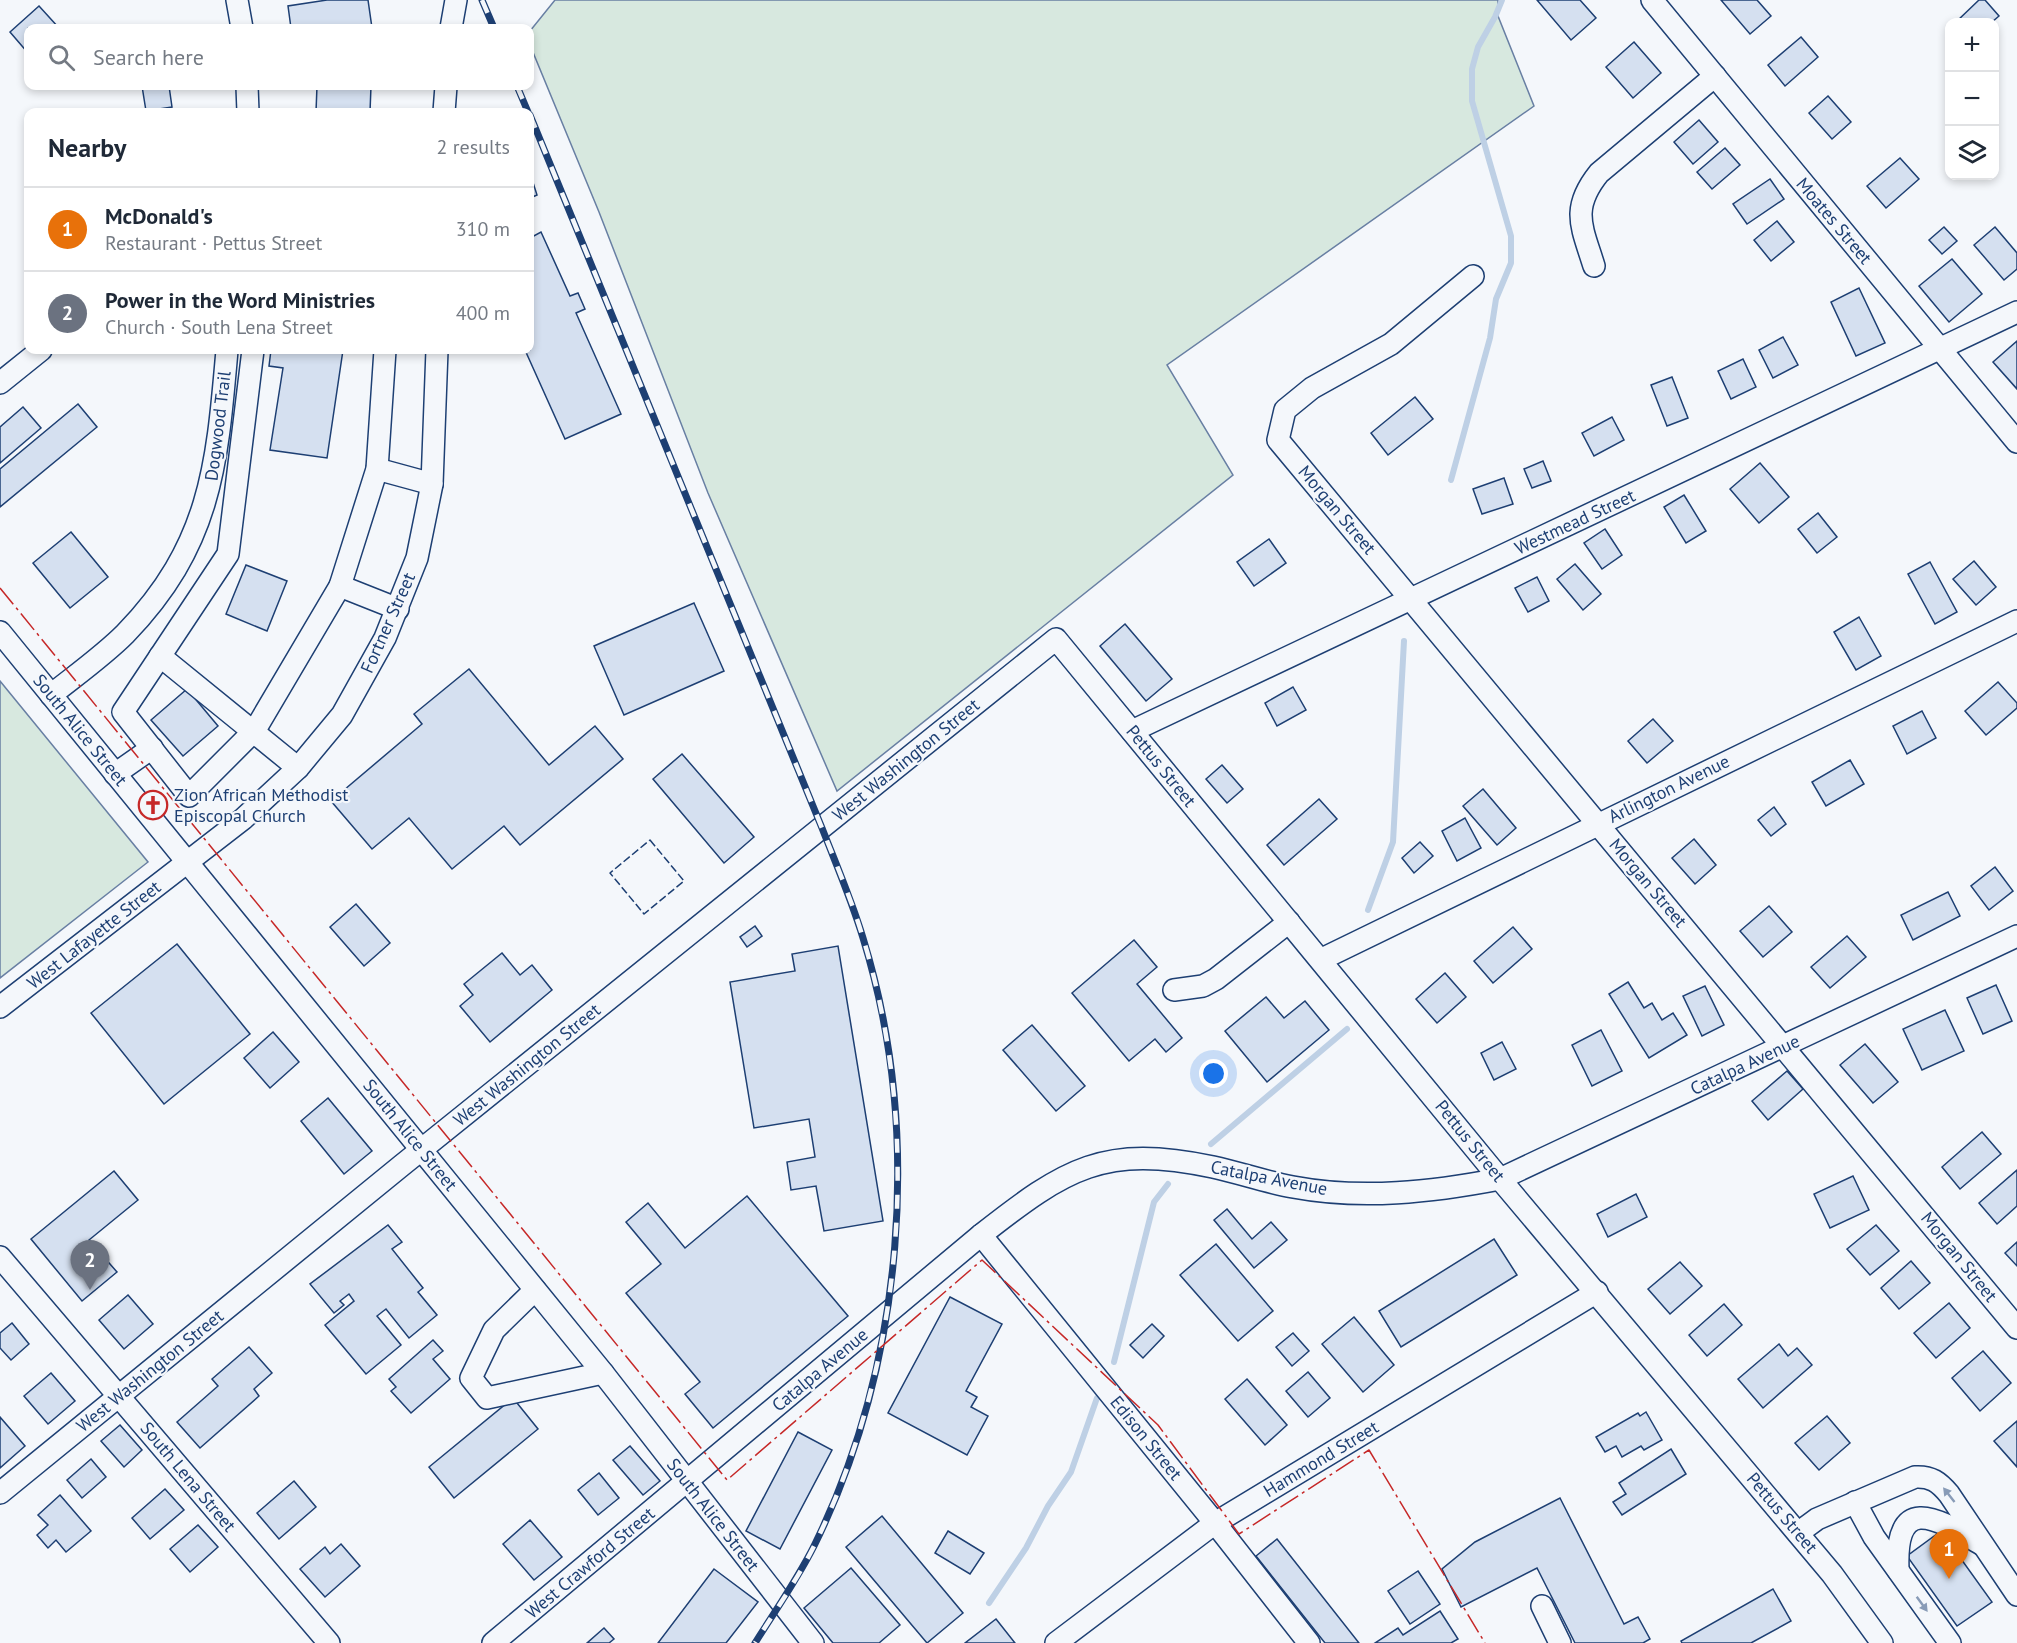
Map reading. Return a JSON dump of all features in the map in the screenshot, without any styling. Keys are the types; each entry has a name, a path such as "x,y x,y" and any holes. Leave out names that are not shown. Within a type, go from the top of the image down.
{"street":[{"path":"237,0 241,24"},
{"path":"452,24 456,0"},
{"name":"Moates Street","path":"1652,0 2017,442"},
{"path":"1594,266 1580,219 1580,206 1585,190 1599,174 1715,76"},
{"path":"247,90 248,108"},
{"path":"444,108 446,90"},
{"name":"Morgan Street","path":"1473,276 1391,344 1312,388 1285,410 1278,440 1785,1046 2017,1328"},
{"name":"Westmead Street","path":"1132,731 2017,312"},
{"path":"0,383 36,354"},
{"name":"Dogwood Trail","path":"51,695 124,635 155,600 184,556 199,521 219,447 227,354"},
{"path":"253,354 228,554 123,712 189,795 255,730 340,586 377,469 385,354"},
{"name":"Fortner Street","path":"187,863 243,819 298,768 342,715 366,674 398,609 417,558 432,484 437,354"},
{"path":"377,469 432,484"},
{"path":"340,586 398,609"},
{"name":"Arlington Avenue","path":"1322,959 2017,621"},
{"name":"South Alice Street","path":"0,632 603,1373 813,1643"},
{"name":"Pettus Street","path":"1056,639 1322,959 1500,1179 1598,1292 1832,1574 1882,1643"},
{"name":"West Washington Street","path":"0,1493 1056,639"},
{"path":"160,656 255,730 298,768"},
{"path":"115,774 152,748"},
{"name":"West Lafayette Street","path":"0,1007 187,863"},
{"path":"1174,990 1203,986 1216,979 1289,922"},
{"name":"Catalpa Avenue","path":"686,1482 981,1234 1020,1204 1070,1174 1104,1162 1127,1158 1178,1160 1293,1187 1340,1192 1384,1194 1421,1192 1500,1179 2017,936"},
{"name":"Edison Street","path":"981,1234 1309,1643"},
{"name":"South Lena Street","path":"0,1257 329,1643"},
{"path":"535,1290 494,1330 471,1378 487,1398 603,1373"},
{"name":"Hammond Street","path":"1056,1643 1215,1523 1598,1292"},
{"path":"1798,1533 1817,1519 1915,1477 1926,1476 1938,1481 1949,1494 2017,1595"},
{"name":"West Crawford Street","path":"493,1643 686,1482"},
{"path":"1856,1502 1874,1536 1950,1643"},
{"path":"1898,1570 1898,1539 1904,1525 1912,1520 1932,1519 1984,1546"},
{"path":"1542,1606 1560,1643"}],"shaded area":[{"path":"555,0 1498,0 1498,16 1534,106 1167,365 1233,475 837,791 708,493 599,212 534,55 534,26"},
{"path":"0,681 148,862 0,978"}],"building":[{"path":"327,0 368,0 371,24 290,24 288,6"},
{"path":"1537,0 1580,0 1596,18 1571,40"},
{"path":"1721,0 1757,0 1771,16 1750,34"},
{"path":"1979,0 1985,0 1999,16 1997,18 1960,18"},
{"path":"39,6 55,24 24,24 24,48 10,32"},
{"path":"1801,37 1818,57 1785,86 1768,65"},
{"path":"1634,42 1661,73 1633,98 1606,67"},
{"path":"143,90 170,90 172,107 146,108"},
{"path":"317,90 371,90 370,108 316,108"},
{"path":"1828,96 1851,122 1832,139 1809,113"},
{"path":"1699,120 1718,142 1693,164 1674,142"},
{"path":"1725,148 1740,165 1712,189 1697,172"},
{"path":"1900,158 1919,179 1886,208 1867,186"},
{"path":"1770,179 1784,199 1747,224 1733,204"},
{"path":"1777,221 1794,242 1771,261 1754,240"},
{"path":"1944,227 1957,241 1942,254 1929,240"},
{"path":"1995,227 2017,253 2017,269 2004,280 1974,245"},
{"path":"541,232 570,296 578,293 585,309 576,313 621,414 565,439 527,354 534,354 534,236"},
{"path":"1952,259 1982,294 1949,322 1919,286"},
{"path":"1859,288 1885,343 1856,356 1831,302"},
{"path":"1783,337 1798,365 1773,378 1759,350"},
{"path":"2017,341 2017,389 1993,362"},
{"path":"270,354 342,354 327,458 270,450 283,368 269,366"},
{"path":"1743,359 1756,387 1731,399 1718,371"},
{"path":"1672,377 1688,418 1667,426 1651,385"},
{"path":"1415,397 1433,419 1388,455 1371,433"},
{"path":"78,404 97,427 0,507 0,469"},
{"path":"23,407 41,428 0,463 0,427"},
{"path":"1612,417 1624,440 1594,456 1582,433"},
{"path":"1543,461 1551,481 1532,488 1524,469"},
{"path":"1760,463 1789,497 1759,523 1730,489"},
{"path":"1504,478 1513,504 1482,514 1473,489"},
{"path":"1684,495 1706,531 1686,543 1664,507"},
{"path":"1818,513 1837,537 1817,553 1798,529"},
{"path":"1605,529 1622,555 1602,569 1584,543"},
{"path":"71,532 108,577 70,608 33,563"},
{"path":"1269,539 1286,563 1254,586 1237,562"},
{"path":"1974,561 1996,587 1976,605 1953,579"},
{"path":"1930,562 1957,612 1935,624 1908,574"},
{"path":"1575,564 1601,594 1583,610 1557,579"},
{"path":"246,565 287,581 267,631 226,614"},
{"path":"1537,577 1549,601 1528,612 1515,588"},
{"path":"694,603 724,671 624,715 594,646"},
{"path":"1859,617 1881,656 1856,670 1834,632"},
{"path":"1125,624 1172,679 1146,701 1100,646"},
{"path":"469,669 549,765 595,726 623,759 520,845 504,826 452,869 409,818 372,849 331,801 422,724 414,714"},
{"path":"1998,682 2017,703 2017,708 1986,735 1965,711"},
{"path":"1293,687 1306,710 1277,726 1265,703"},
{"path":"187,689 218,726 183,756 151,720"},
{"path":"1922,711 1936,738 1907,754 1893,726"},
{"path":"1653,719 1673,741 1647,763 1628,741"},
{"path":"682,754 754,837 724,863 653,779"},
{"path":"1850,760 1864,784 1826,806 1812,782"},
{"path":"1222,765 1243,789 1227,803 1206,779"},
{"path":"1483,789 1516,828 1497,845 1463,806"},
{"path":"1319,799 1337,819 1284,865 1267,845"},
{"path":"1774,807 1786,824 1771,836 1758,820"},
{"path":"1465,818 1481,848 1457,861 1442,831"},
{"path":"1694,839 1716,865 1695,884 1672,858"},
{"path":"1420,842 1433,856 1414,873 1402,858"},
{"path":"1995,867 2013,891 1989,910 1971,886"},
{"path":"1948,892 1960,916 1913,940 1901,915"},
{"path":"356,904 390,943 364,966 330,927"},
{"path":"1769,906 1792,932 1763,957 1740,931"},
{"path":"755,926 762,936 747,947 740,937"},
{"path":"1513,927 1532,949 1493,983 1474,961"},
{"path":"1847,936 1866,957 1830,988 1811,967"},
{"path":"1134,940 1157,967 1137,984 1182,1038 1166,1052 1155,1039 1129,1061 1072,993"},
{"path":"177,944 250,1034 164,1104 91,1013"},
{"path":"838,946 883,1221 824,1231 816,1186 791,1190 787,1162 815,1157 809,1119 754,1128 730,982 795,971 792,954"},
{"path":"502,953 520,975 532,965 552,990 490,1042 460,1006 473,995 464,984"},
{"path":"1445,973 1466,997 1437,1023 1416,999"},
{"path":"1628,982 1644,1008 1652,1003 1662,1020 1673,1013 1687,1035 1649,1058 1609,994"},
{"path":"1996,985 2012,1021 1983,1034 1967,998"},
{"path":"1705,986 1724,1025 1702,1036 1683,996"},
{"path":"1266,997 1284,1018 1305,1001 1329,1030 1267,1082 1225,1031"},
{"path":"1945,1010 1964,1051 1922,1070 1903,1029"},
{"path":"1032,1025 1085,1086 1056,1111 1003,1050"},
{"path":"1601,1030 1622,1071 1592,1086 1572,1045"},
{"path":"273,1032 299,1062 270,1088 244,1058"},
{"path":"1502,1042 1516,1069 1494,1080 1481,1053"},
{"path":"1865,1044 1898,1082 1873,1103 1840,1065"},
{"path":"1787,1071 1803,1089 1768,1120 1752,1101"},
{"path":"328,1098 372,1151 344,1174 301,1121"},
{"path":"1982,1132 2001,1154 1960,1189 1942,1167"},
{"path":"2017,1170 2017,1206 1997,1224 1979,1203"},
{"path":"114,1171 138,1200 89,1240 117,1272 82,1301 31,1239"},
{"path":"1853,1176 1869,1210 1830,1228 1814,1194"},
{"path":"1636,1194 1647,1217 1608,1237 1597,1214"},
{"path":"747,1196 848,1316 713,1428 685,1394 700,1382 626,1293 661,1264 626,1222 648,1203 685,1248"},
{"path":"1227,1209 1252,1239 1271,1222 1287,1240 1254,1268 1214,1220"},
{"path":"388,1225 402,1242 392,1249 423,1288 418,1292 437,1315 409,1338 386,1309 377,1316 401,1345 366,1374 325,1325 354,1301 349,1294 340,1301 344,1305 334,1313 310,1284"},
{"path":"1876,1225 1899,1251 1870,1275 1847,1249"},
{"path":"1494,1239 1517,1275 1401,1347 1379,1311"},
{"path":"2017,1242 2017,1266 2005,1253"},
{"path":"1216,1244 1273,1311 1238,1341 1180,1275"},
{"path":"1911,1261 1930,1283 1899,1309 1881,1288"},
{"path":"1680,1262 1702,1286 1670,1314 1648,1289"},
{"path":"128,1295 153,1324 124,1349 99,1320"},
{"path":"950,1297 1002,1324 966,1391 977,1397 971,1407 988,1416 967,1455 888,1413"},
{"path":"1949,1303 1970,1328 1936,1358 1914,1333"},
{"path":"1724,1304 1742,1325 1707,1356 1689,1335"},
{"path":"1354,1317 1394,1365 1363,1392 1322,1344"},
{"path":"12,1323 29,1344 11,1360 0,1348 0,1333"},
{"path":"1152,1324 1164,1336 1143,1358 1130,1345"},
{"path":"1293,1333 1309,1351 1292,1366 1276,1347"},
{"path":"433,1340 443,1351 433,1359 450,1379 411,1413 391,1391 396,1387 389,1379"},
{"path":"1779,1344 1788,1356 1797,1348 1812,1365 1763,1408 1738,1379"},
{"path":"249,1347 272,1373 254,1389 259,1396 200,1448 177,1422 218,1386 212,1379"},
{"path":"1983,1351 2011,1383 1980,1411 1952,1378"},
{"path":"1308,1372 1330,1398 1308,1417 1286,1391"},
{"path":"51,1373 75,1401 48,1424 24,1396"},
{"path":"1247,1379 1287,1425 1265,1445 1225,1399"},
{"path":"513,1398 538,1429 454,1498 429,1467"},
{"path":"1646,1412 1662,1440 1644,1450 1641,1446 1622,1457 1616,1446 1605,1452 1596,1437 1638,1413 1640,1416"},
{"path":"1827,1416 1850,1443 1819,1470 1795,1443"},
{"path":"0,1417 25,1446 0,1468"},
{"path":"2017,1421 2017,1467 1994,1441"},
{"path":"120,1425 142,1450 124,1467 101,1441"},
{"path":"798,1432 832,1450 780,1549 746,1531"},
{"path":"630,1446 660,1481 643,1495 613,1460"},
{"path":"1671,1449 1686,1474 1622,1515 1613,1502 1626,1494 1619,1483"},
{"path":"91,1459 106,1477 82,1498 67,1480"},
{"path":"599,1473 619,1498 598,1515 578,1490"},
{"path":"294,1481 316,1507 279,1539 257,1513"},
{"path":"165,1489 184,1510 150,1539 132,1518"},
{"path":"60,1495 91,1531 66,1552 56,1540 48,1548 37,1535 48,1525 38,1515"},
{"path":"1560,1498 1624,1624 1638,1617 1650,1639 1643,1643 1575,1643 1537,1568 1461,1607 1442,1569 1475,1542"},
{"path":"882,1516 963,1613 927,1643 846,1547"},
{"path":"530,1520 562,1557 534,1580 503,1544"},
{"path":"198,1525 218,1547 190,1572 170,1549"},
{"path":"948,1531 984,1553 970,1574 935,1553"},
{"path":"1941,1531 1992,1602 1957,1626 1907,1556"},
{"path":"1277,1539 1359,1643 1325,1643 1256,1556"},
{"path":"341,1544 360,1566 325,1597 300,1569 325,1547 330,1554"},
{"path":"851,1568 900,1625 879,1643 833,1643 804,1608"},
{"path":"714,1569 758,1602 726,1643 658,1643"},
{"path":"1418,1571 1440,1604 1410,1624 1388,1591"},
{"path":"1773,1589 1791,1621 1751,1643 1682,1643 1681,1641"},
{"path":"1440,1611 1458,1639 1451,1643 1375,1643 1398,1628 1403,1635"},
{"path":"996,1619 1015,1643 965,1643"},
{"path":"604,1628 614,1639 609,1643 587,1643"}],"waterway":[{"path":"1451,480 1490,338 1496,299 1511,263 1511,236 1472,101 1472,69 1478,47 1502,0"},
{"path":"1368,910 1393,842 1404,641"},
{"path":"1211,1144 1347,1029"},
{"path":"1114,1362 1154,1202 1168,1184"},
{"path":"989,1603 1026,1548 1048,1506 1071,1472 1097,1398"}],"railway":[{"path":"482,0 492,24"},
{"path":"519,90 526,108"},
{"path":"534,125 849,896 863,938 882,1013 893,1090 898,1168 895,1247 885,1325 868,1401 844,1475 814,1546 755,1643"}],"fence":[{"path":"650,840 684,881 644,914 610,873 650,840"}],"power":[{"path":"0,588 727,1480 982,1260 1158,1425 1239,1534 1369,1450 1485,1643"}],"place":[{"name":"Zion African Methodist Episcopal Church","path":"153,805"},
{"name":"Power in the Word Ministries","path":"90,1290"},
{"name":"McDonald's","path":"1949,1579"}]}
